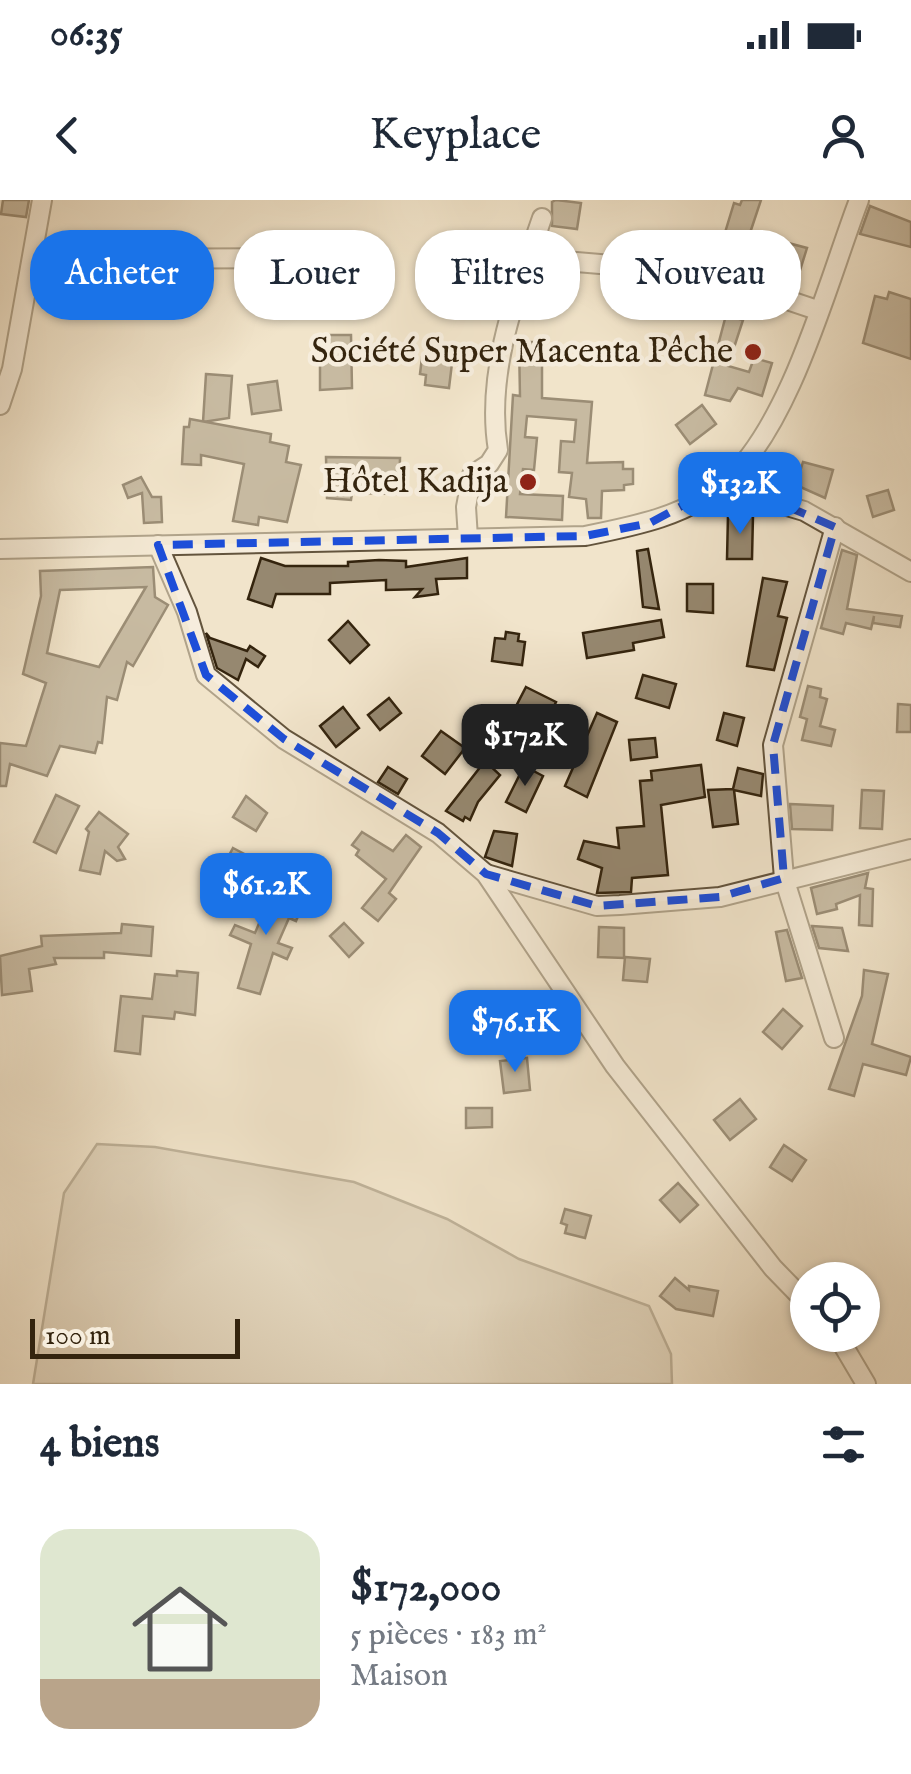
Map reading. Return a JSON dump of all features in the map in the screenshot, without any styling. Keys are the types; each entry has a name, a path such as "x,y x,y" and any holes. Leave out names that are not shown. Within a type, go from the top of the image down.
{"street":[{"path":"38,230 42,200"},
{"path":"0,549 585,536 650,523 697,502 728,480 779,408 860,200"},
{"path":"538,230 542,218"},
{"path":"580,263 707,274 817,310"},
{"path":"0,405 30,274"},
{"path":"468,538 466,507 472,475 489,464 498,450 494,428 500,358 511,320"},
{"path":"728,480 835,527 911,572"},
{"path":"834,1038 784,878 773,745 835,527"},
{"path":"158,545 187,612 206,675 284,739 438,834 486,874 615,1066 790,1286"},
{"path":"486,874 596,906 720,896 911,849"},
{"path":"847,1352 866,1384"}],"highlighted area":[{"path":"728,481 835,527 773,745 784,878 720,897 597,906 486,874 438,833 284,739 206,675 158,545 585,536 650,523"}],"shaded area":[{"path":"97,1144 155,1147 354,1182 447,1219 519,1259 649,1306 671,1354 672,1384 33,1384 64,1193"}],"building":[{"path":"3,200 29,200 26,217 1,214"},
{"path":"742,200 761,200 751,230 726,230 734,203 740,205"},
{"path":"552,202 581,203 577,229 552,226"},
{"path":"870,206 911,222 911,247 860,234"},
{"path":"889,292 911,299 911,359 863,343 875,296 887,299"},
{"path":"725,320 743,320 728,366 749,372 754,358 772,363 762,396 738,388 730,401 705,395"},
{"path":"320,335 351,335 352,388 320,390"},
{"path":"519,342 542,342 542,398 592,402 587,463 623,462 623,469 633,469 633,484 624,485 624,490 602,491 601,518 588,518 586,499 569,497 572,473 559,472 561,441 574,442 576,420 527,416 525,437 537,438 534,470 523,469 520,494 563,496 562,520 506,517 513,395 520,396"},
{"path":"429,352 453,355 449,388 425,385 426,375 420,374 422,357 428,357"},
{"path":"206,374 232,376 229,418 203,422"},
{"path":"277,381 281,410 252,414 248,385"},
{"path":"702,405 716,424 690,444 676,425"},
{"path":"190,419 271,434 270,442 289,446 286,462 301,465 287,522 259,517 258,525 233,521 244,464 201,455 201,465 182,464 184,427 189,427"},
{"path":"326,457 400,458 399,494 352,493 351,500 327,498"},
{"path":"803,462 833,470 825,498 796,485"},
{"path":"141,477 152,497 161,497 162,522 144,523 142,493 128,498 123,485"},
{"path":"888,490 894,510 873,517 867,496"},
{"path":"728,515 753,515 752,559 727,559"},
{"path":"648,549 659,609 643,607 637,551"},
{"path":"842,550 857,555 847,609 902,616 900,627 873,623 874,616 871,629 846,623 843,634 821,628"},
{"path":"261,558 285,566 348,566 348,562 379,560 406,561 406,567 467,558 467,578 436,579 438,594 415,597 422,589 386,590 386,580 330,583 330,594 276,594 272,607 248,599"},
{"path":"153,567 155,597 168,605 133,666 127,662 117,700 107,697 102,743 98,742 95,753 60,746 47,776 10,764 6,786 0,786 0,743 26,746 46,683 23,674 41,596 40,571","holes":["146,587 99,667 47,653 60,590"]},
{"path":"763,578 787,582 778,616 787,618 774,670 747,666"},
{"path":"687,584 713,584 713,613 687,611"},
{"path":"661,620 664,637 633,643 634,650 587,658 583,633"},
{"path":"348,621 369,645 350,663 329,640"},
{"path":"506,632 519,634 518,641 525,642 522,665 492,661 495,638 505,639"},
{"path":"206,633 247,651 250,646 265,656 258,667 246,659 238,680 217,668"},
{"path":"643,675 676,684 669,708 636,698"},
{"path":"808,686 821,689 820,697 827,699 820,726 835,730 831,746 802,740 807,719 800,717"},
{"path":"526,687 556,702 543,728 513,712"},
{"path":"389,698 401,713 380,730 368,715"},
{"path":"898,704 911,705 911,732 897,732"},
{"path":"343,707 359,728 336,747 320,726"},
{"path":"597,713 617,722 587,797 565,786"},
{"path":"724,713 744,718 737,746 717,740"},
{"path":"441,731 465,748 445,774 422,756"},
{"path":"655,738 657,757 631,760 629,740"},
{"path":"485,761 500,775 478,802 470,820 465,817 463,821 446,811"},
{"path":"701,765 705,797 661,805 668,875 632,878 631,892 597,893 602,868 578,859 584,841 619,848 617,828 644,826 640,781 652,780 651,771"},
{"path":"524,766 543,776 526,812 506,802"},
{"path":"388,767 407,779 398,794 378,782"},
{"path":"738,768 763,774 761,796 734,790 738,824 713,827 708,790 733,789"},
{"path":"862,790 884,791 882,829 860,828"},
{"path":"56,795 79,806 56,853 34,842"},
{"path":"246,796 267,813 256,831 233,817"},
{"path":"790,804 833,806 832,830 792,829"},
{"path":"99,812 128,834 118,847 125,859 117,861 105,851 100,874 80,870 89,832 86,829"},
{"path":"494,831 517,834 512,866 485,857"},
{"path":"362,832 393,851 406,835 421,847 389,893 396,899 378,921 362,908 386,879 356,855 359,850 352,845"},
{"path":"233,848 250,857 235,885 218,876"},
{"path":"868,873 865,888 873,889 872,926 859,925 860,895 836,904 837,909 817,914 811,888"},
{"path":"267,886 293,898 290,904 301,909 296,921 289,918 278,943 292,948 287,959 273,953 260,994 238,988 251,944 230,935 235,925 255,933 265,909 258,906"},
{"path":"344,923 363,943 349,957 330,936"},
{"path":"122,924 153,927 151,956 104,952 104,958 54,958 56,964 29,969 32,991 2,995 0,956 42,946 41,936 121,933"},
{"path":"812,926 842,928 848,951 819,948"},
{"path":"599,927 624,928 624,958 598,957"},
{"path":"787,930 802,978 786,981 776,932"},
{"path":"625,957 650,959 647,982 623,980"},
{"path":"864,970 888,974 872,1044 911,1057 906,1075 863,1064 854,1096 829,1089 862,996"},
{"path":"177,971 198,973 195,1015 175,1012 174,1019 143,1016 140,1054 115,1051 121,996 152,999 155,974 177,976"},
{"path":"783,1009 802,1026 782,1049 763,1032"},
{"path":"527,1058 530,1090 504,1093 500,1061"},
{"path":"740,1099 756,1119 730,1140 714,1120"},
{"path":"466,1108 492,1108 492,1127 466,1128"},
{"path":"784,1145 806,1160 792,1181 770,1167"},
{"path":"678,1183 698,1205 680,1222 660,1200"},
{"path":"565,1209 591,1216 585,1238 565,1233 567,1225 561,1223"},
{"path":"675,1278 689,1290 689,1286 718,1291 713,1316 676,1309 660,1296"}],"place":[{"name":"Société Super Macenta Pêche","path":"753,352"},
{"name":"Hôtel Kadija","path":"528,482"}]}
